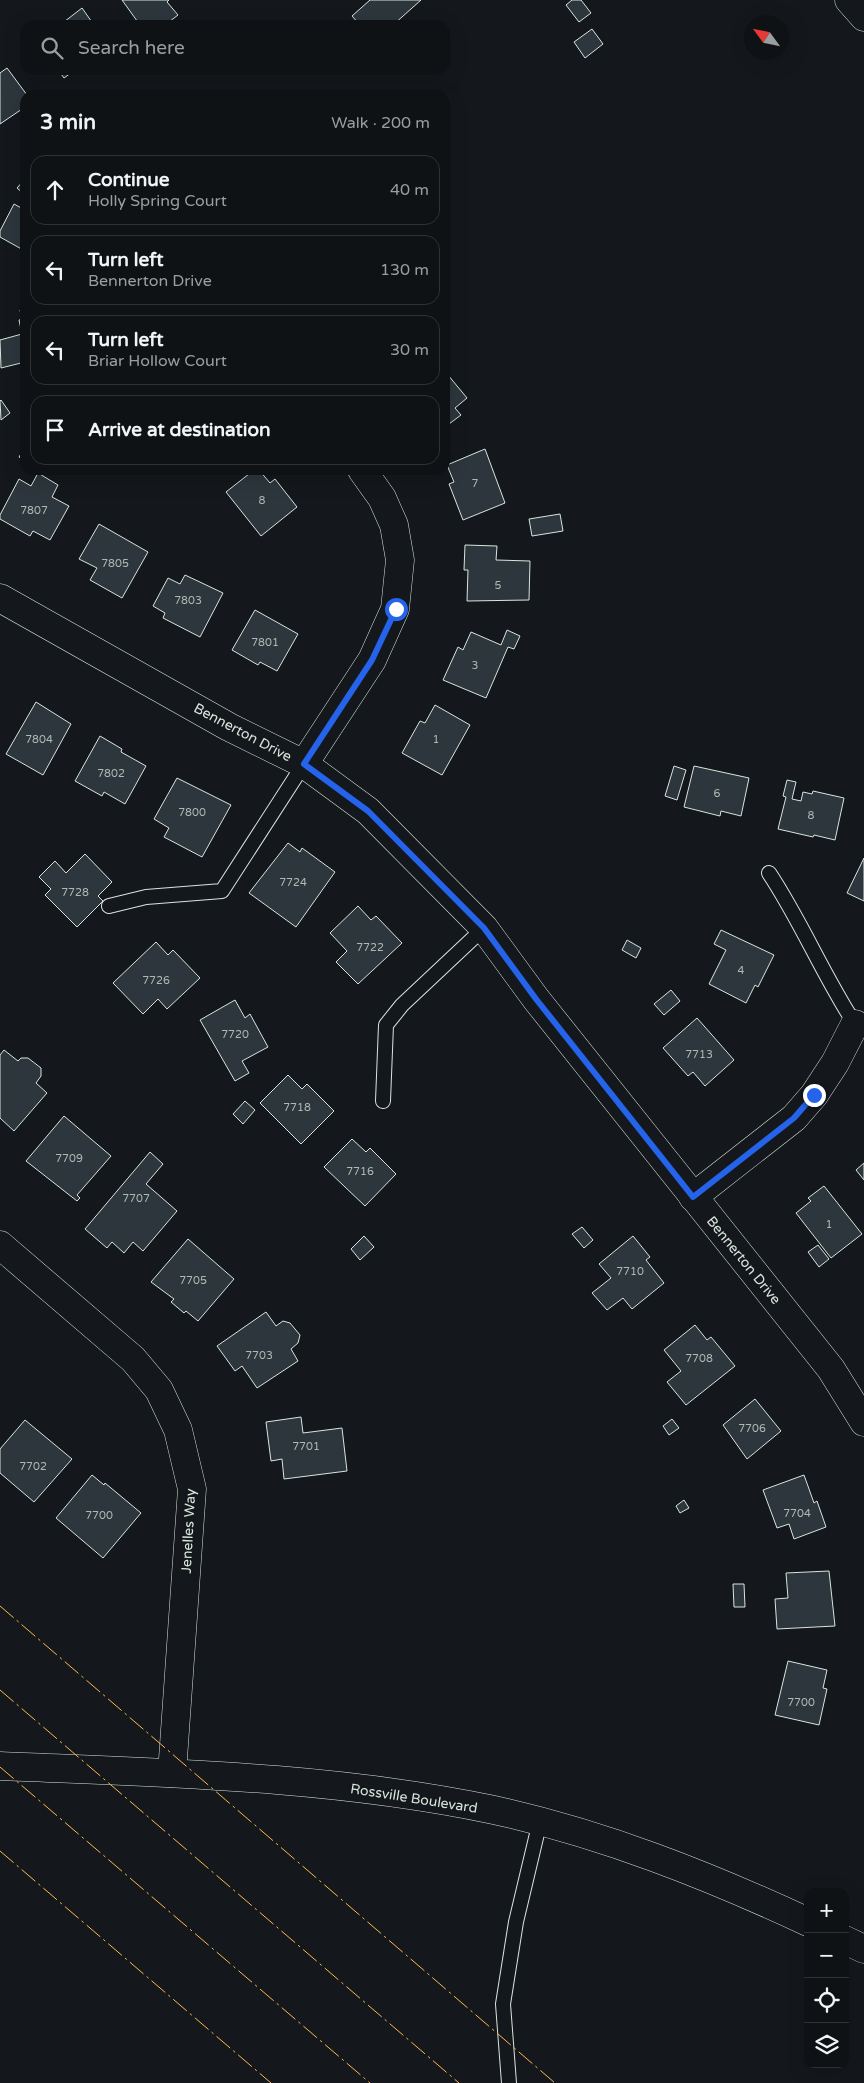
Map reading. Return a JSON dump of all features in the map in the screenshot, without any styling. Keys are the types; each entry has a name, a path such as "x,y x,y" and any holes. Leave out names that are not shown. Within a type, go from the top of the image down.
{"street":[{"path":"850,0 864,17"},
{"path":"304,764 372,660 396,609 400,560 394,525 382,498 366,475"},
{"name":"Bennerton Drive","path":"0,598 229,727 304,764 368,811 484,928 536,999 831,1369 864,1422"},
{"path":"693,1197 794,1118 814,1095 835,1064 855,1024"},
{"name":"Jenelles Way","path":"0,1244 133,1359 159,1390 178,1430 192,1489 172,1773"},
{"name":"Rossville Boulevard","path":"0,1766 172,1773 387,1792 494,1810 540,1821 629,1849 690,1871 804,1920"},
{"path":"849,1942 864,1949"}],"lane":[{"path":"109,906 146,897 222,891 304,764"},
{"path":"769,873 855,1024"},
{"path":"383,1101 386,1025 402,1005 484,928"},
{"path":"508,2083 503,2004 516,1922 540,1821"}],"building":[{"path":"122,0 169,0 167,2 178,15 172,20 136,20"},
{"path":"370,0 421,0 399,20 356,20 352,16"},
{"path":"572,0 581,0 591,13 579,22 566,5"},
{"path":"82,8 90,20 66,20"},
{"path":"592,29 603,44 585,58 574,42"},
{"path":"7,68 23,90 20,90 20,110 0,124 0,73"},
{"path":"14,204 20,207 20,248 0,237 0,231"},
{"path":"20,335 20,363 1,368 0,340"},
{"path":"450,377 467,398 455,408 461,415 450,423"},
{"path":"0,401 10,413 1,420"},
{"path":"485,449 505,503 463,520 449,484 454,482 450,472 450,464"},
{"path":"37,475 41,475 58,485 52,497 69,506 50,540 33,531 30,536 0,519 0,515 19,479 31,486"},
{"path":"248,475 263,475 270,483 275,479 297,507 261,536 226,492"},
{"path":"560,514 563,531 532,536 529,519"},
{"path":"99,524 148,552 122,598 90,580 97,568 79,559"},
{"path":"465,545 497,546 496,560 530,561 529,600 467,601 468,570 464,570"},
{"path":"185,575 223,593 200,637 163,618 165,613 153,606 168,578 180,584"},
{"path":"255,610 298,634 277,671 260,662 258,665 232,650"},
{"path":"507,630 520,636 514,649 508,647 486,698 443,680 458,647 463,650 471,632 501,645"},
{"path":"36,702 71,724 43,775 6,754"},
{"path":"435,705 470,725 442,775 402,753 420,721 425,723"},
{"path":"100,736 122,749 121,752 146,766 125,804 104,792 102,796 75,781"},
{"path":"674,766 686,770 677,800 665,796"},
{"path":"694,766 749,778 741,816 721,811 720,816 684,807"},
{"path":"177,778 231,805 202,857 164,837 169,828 154,819"},
{"path":"787,780 796,782 792,799 801,801 803,792 812,794 813,791 844,798 835,840 778,829 786,797 783,796"},
{"path":"288,843 300,852 302,848 335,872 296,927 249,893"},
{"path":"85,854 112,882 98,896 103,901 77,927 45,895 51,889 39,877 55,861 66,873"},
{"path":"864,858 864,901 847,893"},
{"path":"358,906 371,920 376,916 402,943 358,984 336,962 347,951 330,933"},
{"path":"721,930 774,955 758,987 755,985 746,1003 709,984 726,950 714,944"},
{"path":"627,940 641,948 636,958 622,950"},
{"path":"156,942 168,955 173,950 200,978 167,1009 158,999 143,1014 113,983"},
{"path":"671,990 680,1001 664,1015 654,1004"},
{"path":"235,1000 245,1018 250,1014 268,1047 242,1061 249,1073 235,1081 200,1020"},
{"path":"697,1018 734,1060 705,1086 693,1072 688,1076 663,1048"},
{"path":"4,1050 18,1061 21,1058 28,1058 41,1068 41,1076 36,1083 47,1093 14,1131 0,1118 0,1055"},
{"path":"288,1075 302,1089 307,1084 334,1111 301,1144 260,1103"},
{"path":"245,1101 255,1110 243,1124 233,1114"},
{"path":"64,1116 111,1156 77,1195 80,1198 77,1201 26,1161"},
{"path":"352,1139 366,1152 370,1148 396,1174 365,1206 324,1167"},
{"path":"150,1152 163,1164 146,1184 177,1211 143,1251 133,1242 124,1253 112,1242 107,1248 85,1229"},
{"path":"864,1163 864,1180 856,1170"},
{"path":"824,1186 862,1234 831,1258 796,1213 811,1201 808,1198"},
{"path":"582,1227 593,1240 584,1248 572,1234"},
{"path":"364,1236 374,1247 360,1260 351,1249"},
{"path":"633,1236 650,1257 646,1260 664,1283 632,1309 623,1298 607,1310 592,1293 611,1278 599,1264"},
{"path":"188,1239 234,1279 198,1321 186,1311 184,1313 171,1302 174,1299 151,1282"},
{"path":"818,1245 829,1259 819,1267 808,1252"},
{"path":"266,1312 276,1326 283,1321 290,1323 300,1335 298,1343 291,1349 298,1361 257,1388 242,1366 235,1371 217,1346"},
{"path":"695,1325 707,1340 711,1337 735,1366 686,1405 667,1382 681,1371 664,1350"},
{"path":"755,1399 781,1431 747,1459 723,1425"},
{"path":"301,1417 303,1433 342,1428 347,1471 284,1479 282,1459 271,1461 266,1422"},
{"path":"672,1419 679,1428 669,1435 663,1426"},
{"path":"25,1420 72,1459 34,1502 0,1473 0,1449"},
{"path":"92,1475 104,1485 105,1483 141,1513 103,1558 56,1518"},
{"path":"804,1475 814,1503 817,1501 826,1527 794,1539 789,1524 777,1528 763,1490"},
{"path":"684,1500 689,1508 680,1513 676,1506"},
{"path":"829,1571 835,1626 777,1629 775,1599 788,1598 786,1573"},
{"path":"733,1584 744,1584 745,1607 734,1607"},
{"path":"788,1661 827,1670 823,1688 827,1689 819,1725 775,1715"}],"power":[{"path":"0,1606 555,2083"},
{"path":"0,1690 459,2083"},
{"path":"0,1767 370,2083"},
{"path":"0,1851 271,2083"}],"route":[{"path":"396,609 372,660 304,764 368,811 407,848 484,928 536,999 693,1197 794,1118 814,1095"}]}
